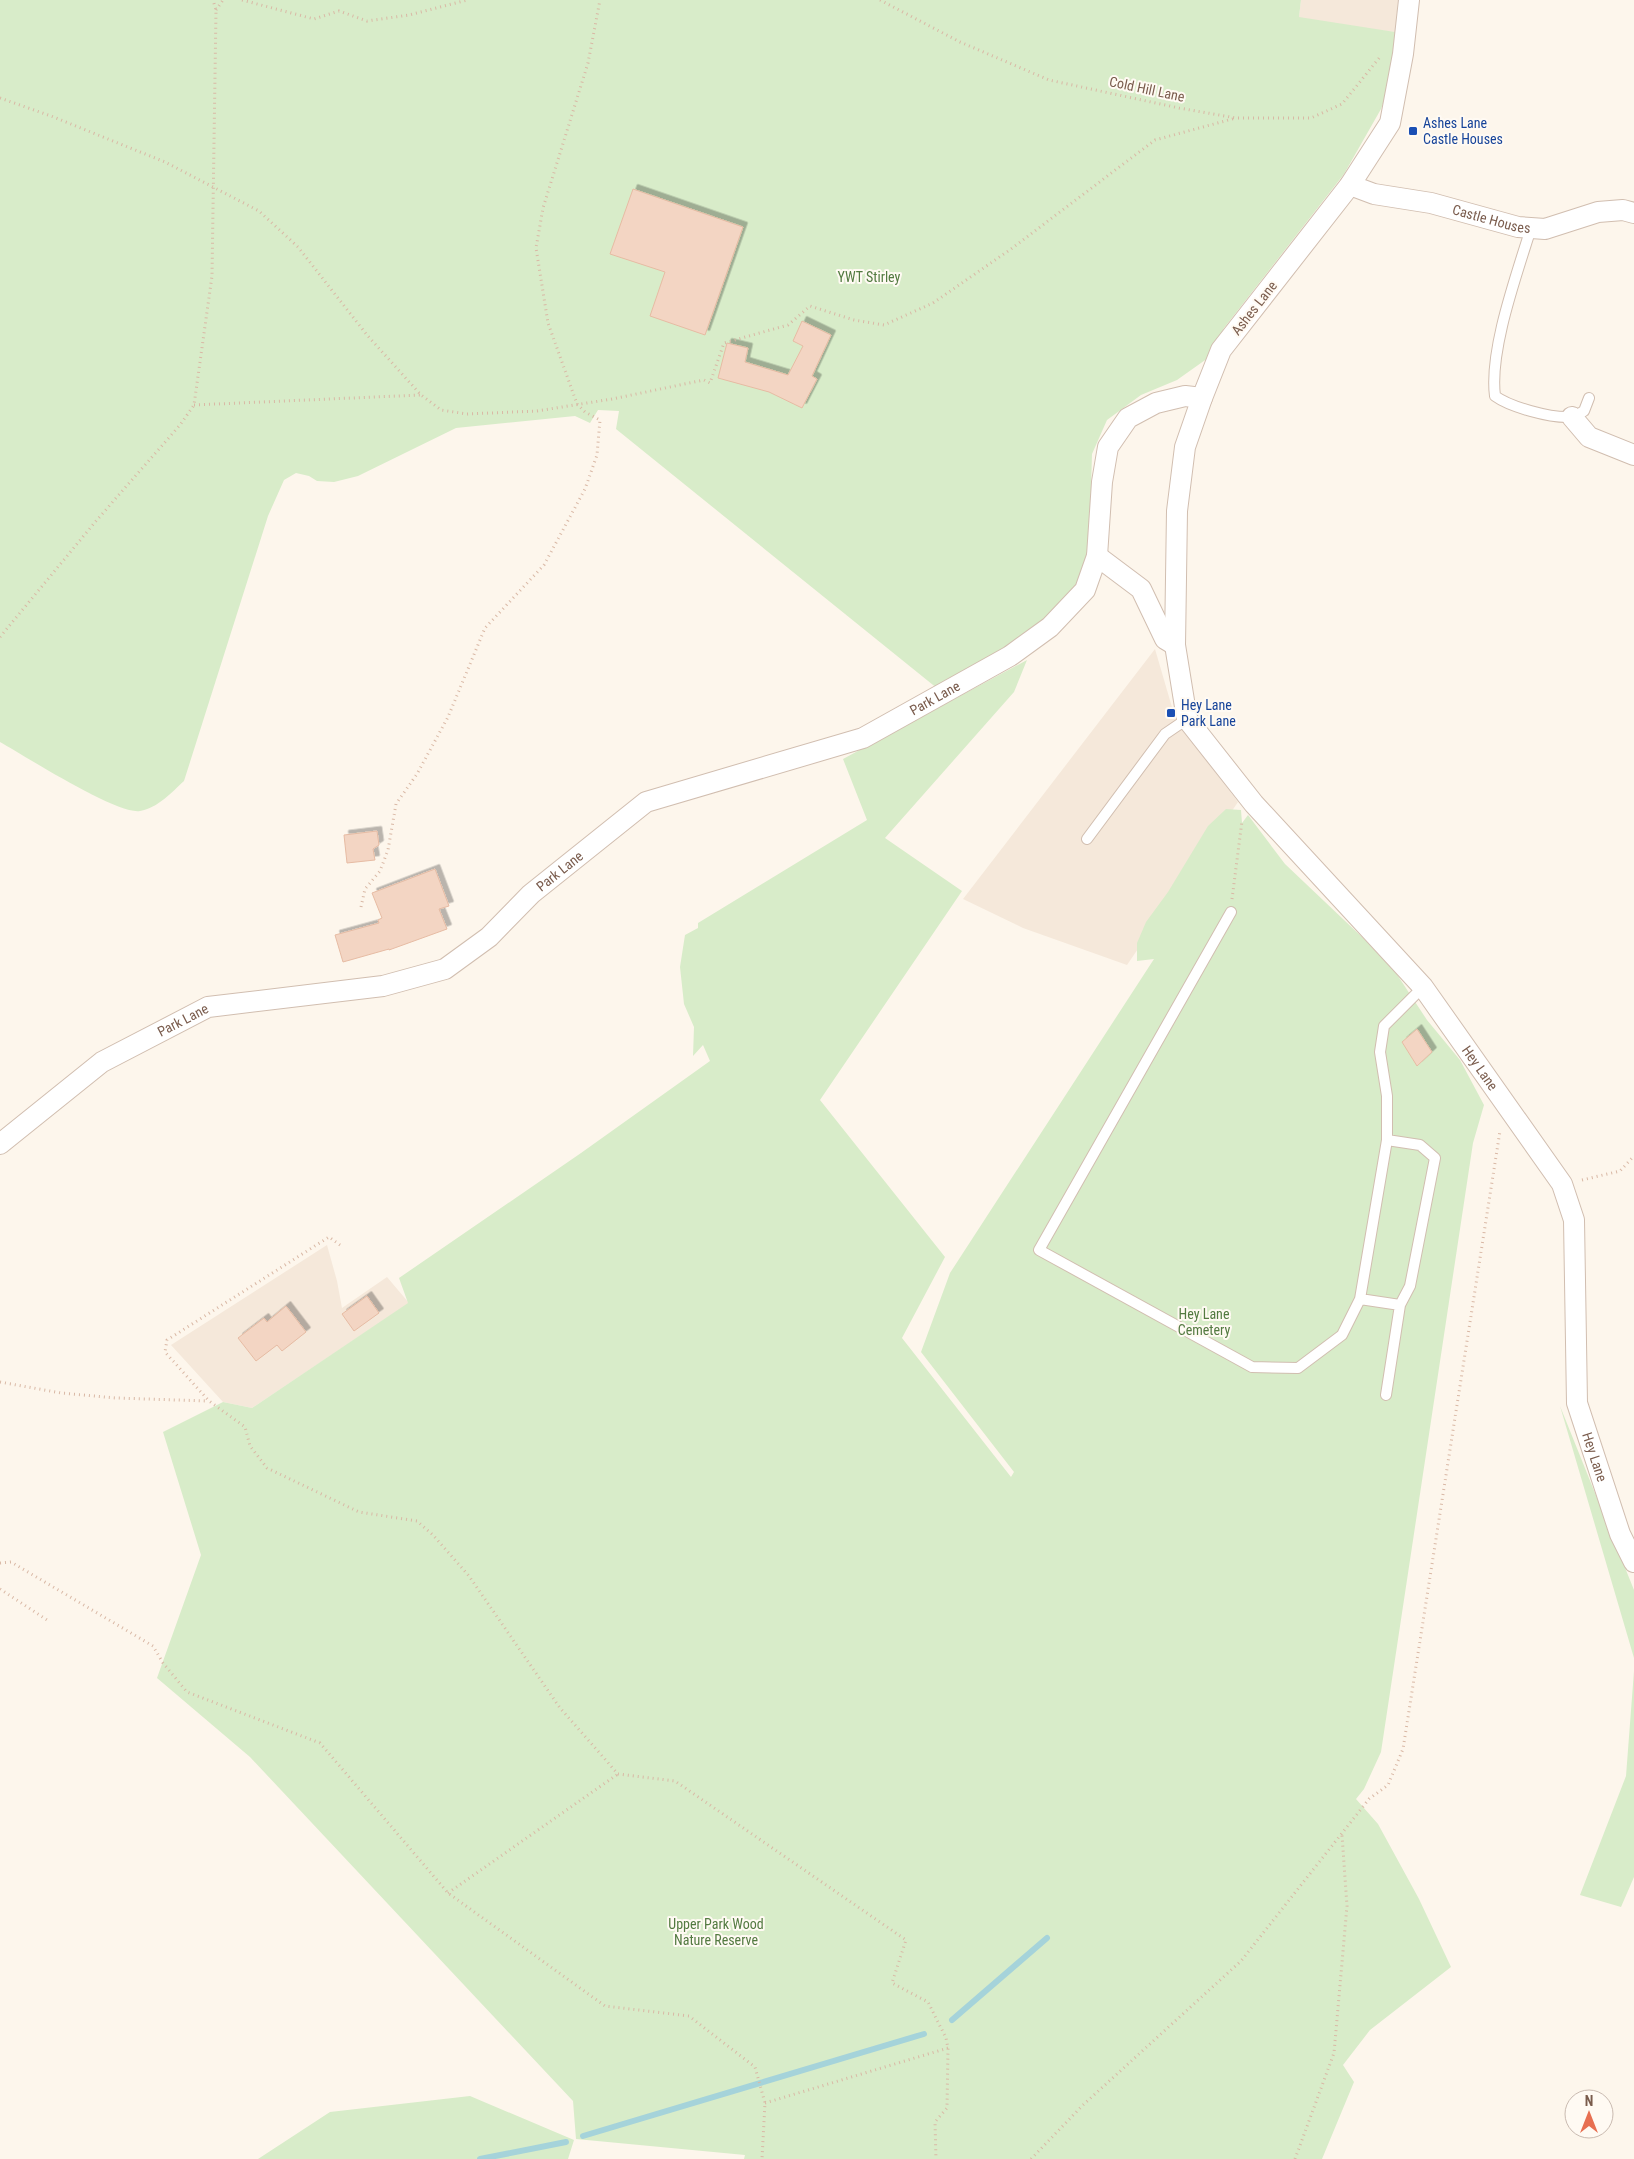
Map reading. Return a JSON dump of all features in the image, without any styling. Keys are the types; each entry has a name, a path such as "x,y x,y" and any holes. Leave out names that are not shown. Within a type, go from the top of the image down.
{"street":[{"name":"Ashes Lane","path":"1175,645 1177,511 1185,447 1202,398 1221,350 1350,185 1390,123 1409,0"},
{"name":"Castle Houses","path":"1350,185 1374,194 1431,203 1518,227 1546,230 1598,212 1623,210 1634,213"},
{"name":"Park Lane","path":"0,1144 102,1062 208,1007 383,986 445,969 489,937 532,894 646,802 863,738 1010,656 1050,627 1085,590 1098,556 1102,482 1108,447 1128,418 1156,403 1185,396 1202,398"},
{"path":"1572,417 1589,437 1634,455"},
{"path":"1098,556 1141,588 1165,639 1175,645"},
{"name":"Hey Lane","path":"1175,645 1187,719 1254,804 1423,988 1562,1184 1574,1220 1577,1403 1620,1534 1634,1562"}],"lane":[{"path":"1531,228 1502,329 1492,380 1494,396 1504,402 1521,407 1572,417 1584,410 1589,398"},
{"path":"1087,839 1165,734 1187,719"},
{"path":"1231,912 1039,1250 1252,1367 1298,1368 1342,1335 1360,1299 1387,1140 1388,1096 1380,1052 1384,1026 1423,988"},
{"path":"1386,1395 1400,1305 1410,1286 1434,1158 1420,1145 1387,1140"},
{"path":"1360,1299 1400,1305"}],"path":[{"path":"0,637 96,521 180,425 194,405 212,276 216,10 213,0"},
{"path":"216,10 223,0"},
{"path":"242,0 314,19 339,11 368,21 409,15 467,0"},
{"path":"362,907 365,889 380,871 388,850 396,804 416,774 448,716 485,628 544,565 585,489 598,455 600,420 585,412 577,404 548,324 536,248 543,208 588,63 600,0"},
{"name":"Cold Hill Lane","path":"880,0 960,42 1049,80 1179,108 1236,118 1311,118 1342,104 1380,57 1402,54"},
{"path":"0,98 51,116 165,162 259,211 298,247 367,335 421,395 441,410 467,414 537,411 704,380 710,383 724,343 788,325 810,306 854,320 884,325 933,303 1011,249 1155,140 1236,118"},
{"path":"194,405 421,395"},
{"path":"1231,912 1243,817 1254,804"},
{"path":"1030,2159 1083,2105 1242,1961 1369,1799 1388,1785 1403,1749 1499,1132 1516,1118"},
{"path":"1562,1184 1620,1171 1634,1156"},
{"path":"340,1244 329,1236 167,1340 165,1352 209,1401 245,1427 250,1446 267,1468 359,1512 416,1521 433,1535 468,1576 560,1708 618,1774 675,1781 906,1940 892,1984 928,2002 946,2038 948,2048 947,2108 935,2122 936,2159"},
{"path":"0,1382 61,1393 116,1398 209,1401"},
{"path":"0,1563 11,1562 153,1646 187,1692 320,1743 448,1893 605,2006 689,2016 755,2067 764,2104 762,2159"},
{"path":"0,1589 47,1620"},
{"path":"448,1893 618,1774"},
{"path":"1295,2159 1334,2053 1348,1906 1342,1834"},
{"path":"764,2104 948,2048"}],"shaded area":[{"path":"1301,0 1398,0 1395,32 1298,25"},
{"path":"1155,649 1176,721 1238,802 1127,965 1023,928 963,899"},
{"path":"327,1245 342,1308 387,1277 409,1303 252,1408 223,1402 171,1345"}],"green space":[{"name":"YWT Stirley","path":"0,0 1301,0 1299,17 1395,32 1390,84 1381,109 1344,174 1224,328 1208,358 1177,380 1141,395 1107,420 1092,454 1089,559 1077,585 1050,617 1009,650 938,689 616,429 619,411 598,410 590,423 575,416 456,428 358,476 334,482 317,481 309,476 296,473 284,480 268,516 184,781 159,803 140,811 128,810 92,795 0,742"},
{"path":"1027,660 1014,692 885,838 962,891 820,1100 945,1257 902,1338 1011,1477 1014,1472 921,1352 950,1273 1154,959 1137,961 1137,943 1146,922 1168,892 1208,826 1226,809 1241,810 1242,823 1248,815 1285,864 1363,938 1396,973 1427,1020 1460,1060 1484,1105 1473,1143 1381,1752 1364,1789 1356,1799 1378,1824 1419,1899 1451,1967 1370,2030 1343,2065 1354,2082 1322,2159 744,2159 745,2155 576,2139 573,2101 250,1757 157,1678 201,1555 163,1432 223,1402 252,1408 408,1303 399,1278 581,1153 710,1061 703,1045 693,1056 694,1027 684,1004 680,967 685,935 698,928 698,923 867,820 843,759"},
{"path":"1560,1406 1634,1590 1634,1658"},
{"path":"1634,1671 1634,1877 1621,1907 1580,1895 1626,1776"},
{"path":"470,2096 574,2140 568,2159 258,2159 330,2112"}],"building":[{"path":"633,189 743,227 705,335 650,316 665,272 610,254"},
{"path":"802,321 831,335 812,376 817,379 802,408 769,392 718,378 727,343 748,348 745,362 788,375 803,346 793,341"},
{"path":"377,831 379,845 373,849 375,860 347,863 344,835"},
{"path":"435,869 449,906 439,909 447,929 389,950 343,962 335,935 379,923 378,920 382,918 372,893"},
{"path":"1417,1029 1432,1052 1417,1066 1402,1042"},
{"path":"367,1296 379,1313 354,1331 342,1314"},
{"path":"286,1306 306,1332 282,1351 277,1345 256,1361 238,1338 264,1318 267,1322"}],"waterway":[{"path":"952,2020 1047,1938"},
{"path":"583,2136 924,2034"},
{"path":"480,2159 566,2142"}],"place":[{"name":"Ashes Lane Castle Houses","path":"1413,131"},
{"name":"Hey Lane Park Lane","path":"1171,713"}],"park label":[{"name":"Hey Lane Cemetery","path":"1204,1322"},
{"name":"Upper Park Wood Nature Reserve","path":"716,1932"}]}
